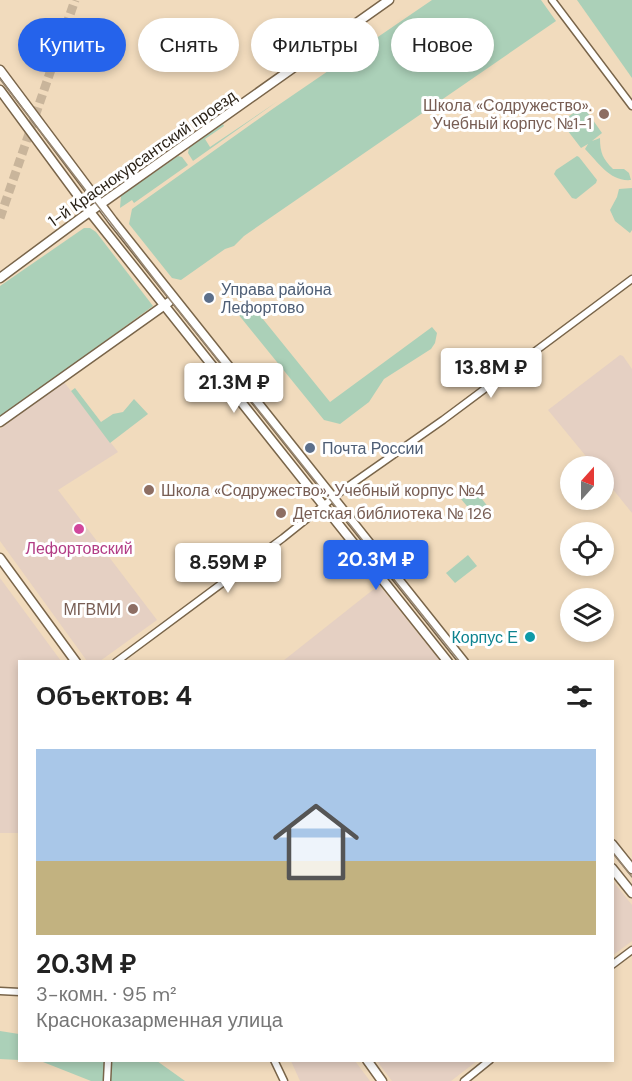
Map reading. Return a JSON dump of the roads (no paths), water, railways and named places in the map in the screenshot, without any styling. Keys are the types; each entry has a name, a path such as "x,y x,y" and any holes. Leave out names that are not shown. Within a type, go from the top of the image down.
{"main road":[{"name":"1-й Краснокурсантский проезд","path":"0,278 389,0"},
{"path":"0,70 174,299 462,660"},
{"path":"0,90 90,212 446,660"},
{"path":"0,422 174,299"},
{"path":"0,558 75,660"},
{"path":"614,846 632,869"},
{"path":"614,870 631,889"},
{"path":"368,1062 382,1081"}],"street":[{"path":"552,0 632,106"},
{"path":"119,660 333,498 443,420 632,279"},
{"path":"614,964 632,950"},
{"path":"0,991 18,992"},
{"path":"107,1081 108,1062"},
{"path":"275,1062 284,1081"},
{"path":"464,1081 488,1062"}],"tunnel":[{"path":"0,218 75,0"}],"tram line":[{"path":"0,79 171,301 458,660"},
{"path":"614,854 632,877"}],"place":[{"name":"Школа «Содружество». Учебный корпус №1-1","path":"604,114"},
{"name":"Управа района Лефортово","path":"209,298"},
{"name":"Почта России","path":"310,448"},
{"name":"Школа «Содружество». Учебный корпус №4","path":"149,490"},
{"name":"Детская библиотека № 126","path":"281,513"},
{"name":"Лефортовский","path":"79,529"},
{"name":"МГВМИ","path":"133,609"},
{"name":"Корпус Е","path":"530,637"}]}
